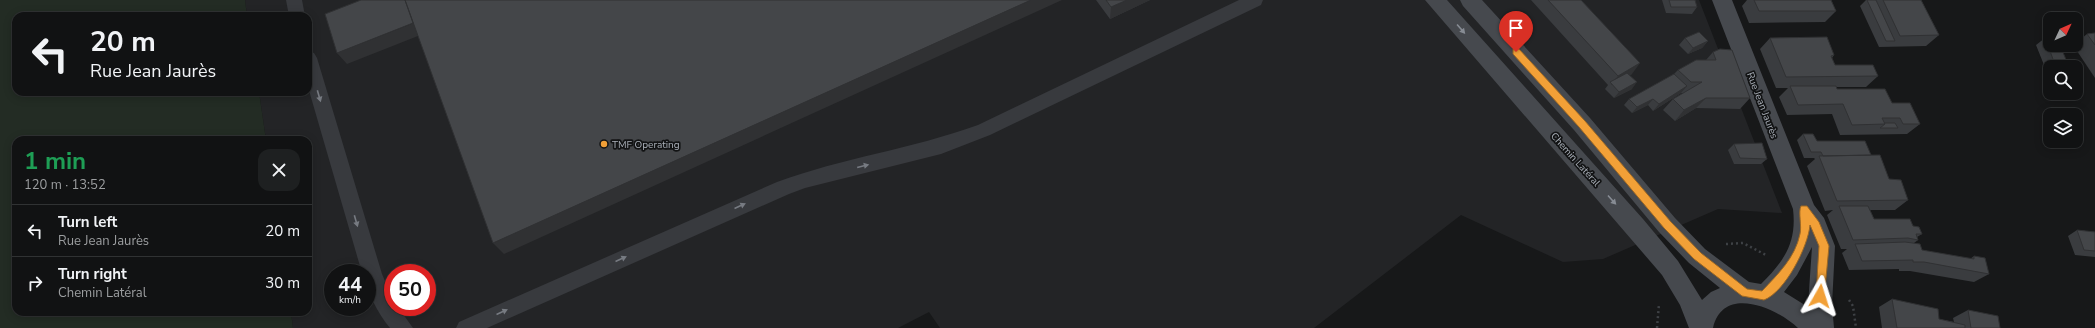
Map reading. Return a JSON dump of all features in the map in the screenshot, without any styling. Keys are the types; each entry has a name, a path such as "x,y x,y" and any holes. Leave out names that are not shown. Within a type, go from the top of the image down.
{"street":[{"name":"Chemin Latéral","path":"1435,0 1636,226 1686,290 1701,328"},
{"path":"1470,0 1578,119 1667,225 1698,256 1754,294 1794,309 1814,328"},
{"name":"Rue Jean Jaurès","path":"1722,0 1804,209 1806,226 1796,257 1785,275 1754,294"},
{"name":"Rue Jean Jaurès","path":"1804,209 1816,225 1824,246 1820,305 1822,328"},
{"path":"1701,328 1707,312 1717,302 1735,294 1754,294"}],"lane":[{"path":"294,0 296,12"},
{"path":"466,328 784,188 805,180 941,146 984,130 1255,0"},
{"path":"312,72 372,274 385,305 393,318 403,328"}],"path":[{"path":"1723,245 1743,243 1770,258"}],"shaded area":[{"path":"0,0 245,0 246,12 12,12 12,96 260,96 265,136 12,136 12,316 292,316 293,328 0,328"},
{"path":"245,0 1699,0 1782,213 1718,209 1603,259 1563,262 1461,215 1314,328 940,328 929,312 898,328 293,328 292,316 312,316 312,136 265,136 260,96 312,96 312,12 246,12"}],"building":[{"path":"361,0 405,0 413,23 337,53 325,14"},
{"name":"TMF Operating","path":"405,0 1031,0 493,243"},
{"path":"1106,0 1127,0 1111,7"},
{"path":"1548,0 1581,0 1640,63 1618,76"},
{"path":"1669,0 1695,0 1697,7 1671,7"},
{"path":"1754,0 1831,0 1836,11 1759,11"},
{"path":"1867,0 1876,0 1895,41 1886,41"},
{"path":"1883,0 1921,0 1939,35 1900,36"},
{"path":"1699,32 1708,41 1693,48 1685,38"},
{"path":"2095,33 2095,45 2087,34"},
{"path":"1827,37 1834,55 1831,56 1835,65 1873,65 1878,76 1786,77 1770,38"},
{"path":"1720,49 1732,50 1750,98 1706,98 1684,110 1673,99 1702,82 1691,82 1678,70 1696,60 1716,60 1713,52"},
{"path":"2050,52 2063,52 2066,60 2053,60"},
{"path":"1627,73 1637,82 1619,92 1610,82"},
{"path":"1674,74 1687,86 1659,104 1653,99 1637,107 1629,99"},
{"path":"1790,86 1836,86 1837,89 1885,89 1892,103 1910,103 1920,124 1903,124 1900,118 1882,118 1885,124 1852,125 1843,104 1798,105"},
{"path":"1884,123 1895,123 1898,128 1880,128 1885,124"},
{"path":"1803,134 1813,134 1817,141 1865,141 1871,155 1823,156 1821,152 1811,152"},
{"path":"1762,143 1767,159 1740,158 1734,144"},
{"path":"1880,155 1889,179 1901,180 1908,200 1837,201 1819,156"},
{"path":"1839,206 1868,206 1874,219 1910,219 1913,226 1919,227 1922,234 1916,234 1918,240 1908,238 1853,240"},
{"path":"2077,230 2095,232 2095,251 2084,250"},
{"path":"1905,242 1920,244 1922,250 1974,259 1974,256 1985,258 1989,274 1924,262 1913,262 1913,260 1862,261 1855,244"},
{"path":"1892,299 1938,309 1939,319 1965,325 1965,328 1897,328"},
{"path":"1968,310 1998,316 2000,328 1971,328"}],"place":[{"name":"TMF Operating","path":"604,144"}],"route":[{"path":"1516,52 1582,124 1667,225 1709,266 1745,293 1764,296 1790,269 1805,235 1806,220 1804,209 1816,225 1824,246 1820,296"}]}
